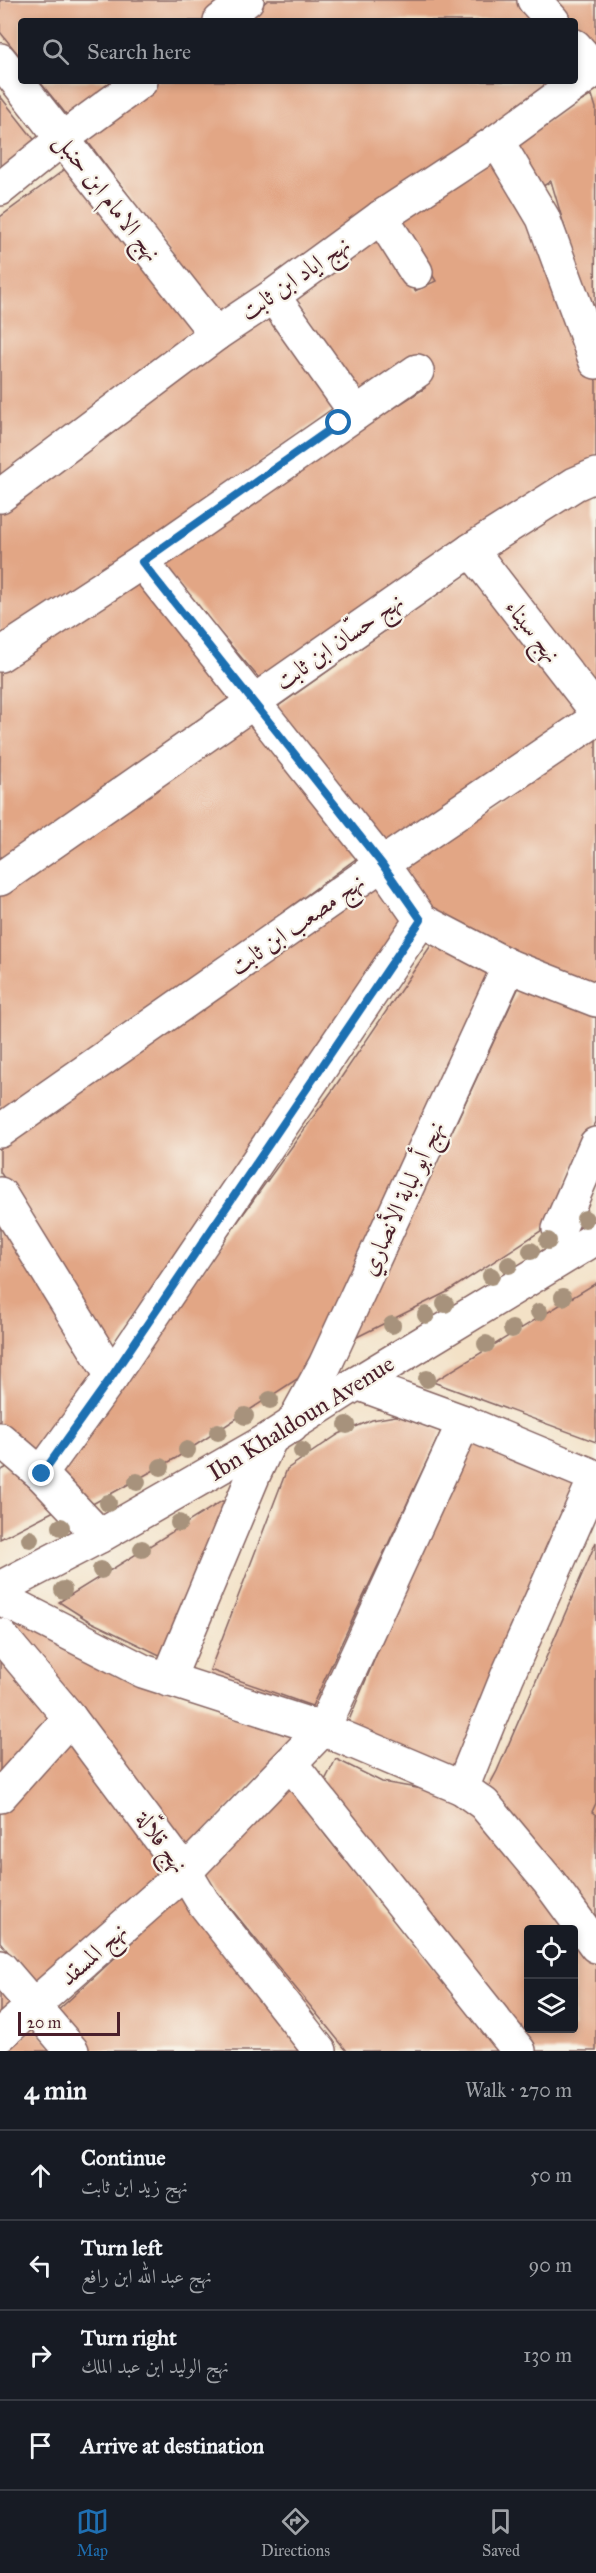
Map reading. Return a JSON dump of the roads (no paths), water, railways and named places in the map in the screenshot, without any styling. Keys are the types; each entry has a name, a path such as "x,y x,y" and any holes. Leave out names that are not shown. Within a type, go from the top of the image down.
{"street":[{"path":"224,18 247,0"},
{"path":"534,0 550,18"},
{"name":"نهج الامام ابن حنبل","path":"0,60 18,83"},
{"name":"نهج الامام ابن حنبل","path":"19,84 216,334"},
{"path":"0,189 62,139 137,84"},
{"name":"نهج اياد ابن ثابت","path":"0,495 216,334 273,296 381,217 496,141 574,84"},
{"path":"496,141 543,218 596,362"},
{"path":"381,217 416,272"},
{"path":"273,296 356,413"},
{"path":"0,655 142,562 417,371"},
{"name":"نهج حسّان ابن ثابت","path":"0,879 360,625 471,550 575,484 596,475"},
{"name":"نهج سيناء","path":"471,550 596,711"},
{"path":"142,562 382,864 421,920 509,966 596,1000"},
{"name":"نهج مصعب ابن ثابت","path":"0,1131 382,864 596,719"},
{"path":"42,1474 112,1376 421,920"},
{"name":"نهج أبو لبابة الأنصاري","path":"168,1680 254,1474 325,1365 509,966"},
{"path":"559,1228 596,1144"},
{"path":"0,1194 112,1376"},
{"name":"Ibn Khaldoun Avenue","path":"0,1588 100,1536 281,1432 357,1383 596,1239"},
{"path":"357,1383 464,1422 589,1474 593,1483 507,1677 462,1788"},
{"name":"نهج المسقد","path":"0,2035 185,1872 323,1729 464,1422"},
{"path":"0,1439 42,1474 100,1536"},
{"path":"0,1598 144,1671 323,1729 462,1788 484,1804 549,1882 596,1946"},
{"name":"نهج قلاّلة","path":"0,1635 70,1718 185,1872 203,1902 320,2051"},
{"path":"0,1796 70,1718"},
{"path":"291,1764 519,2051"},
{"path":"0,1967 72,2051"}]}
